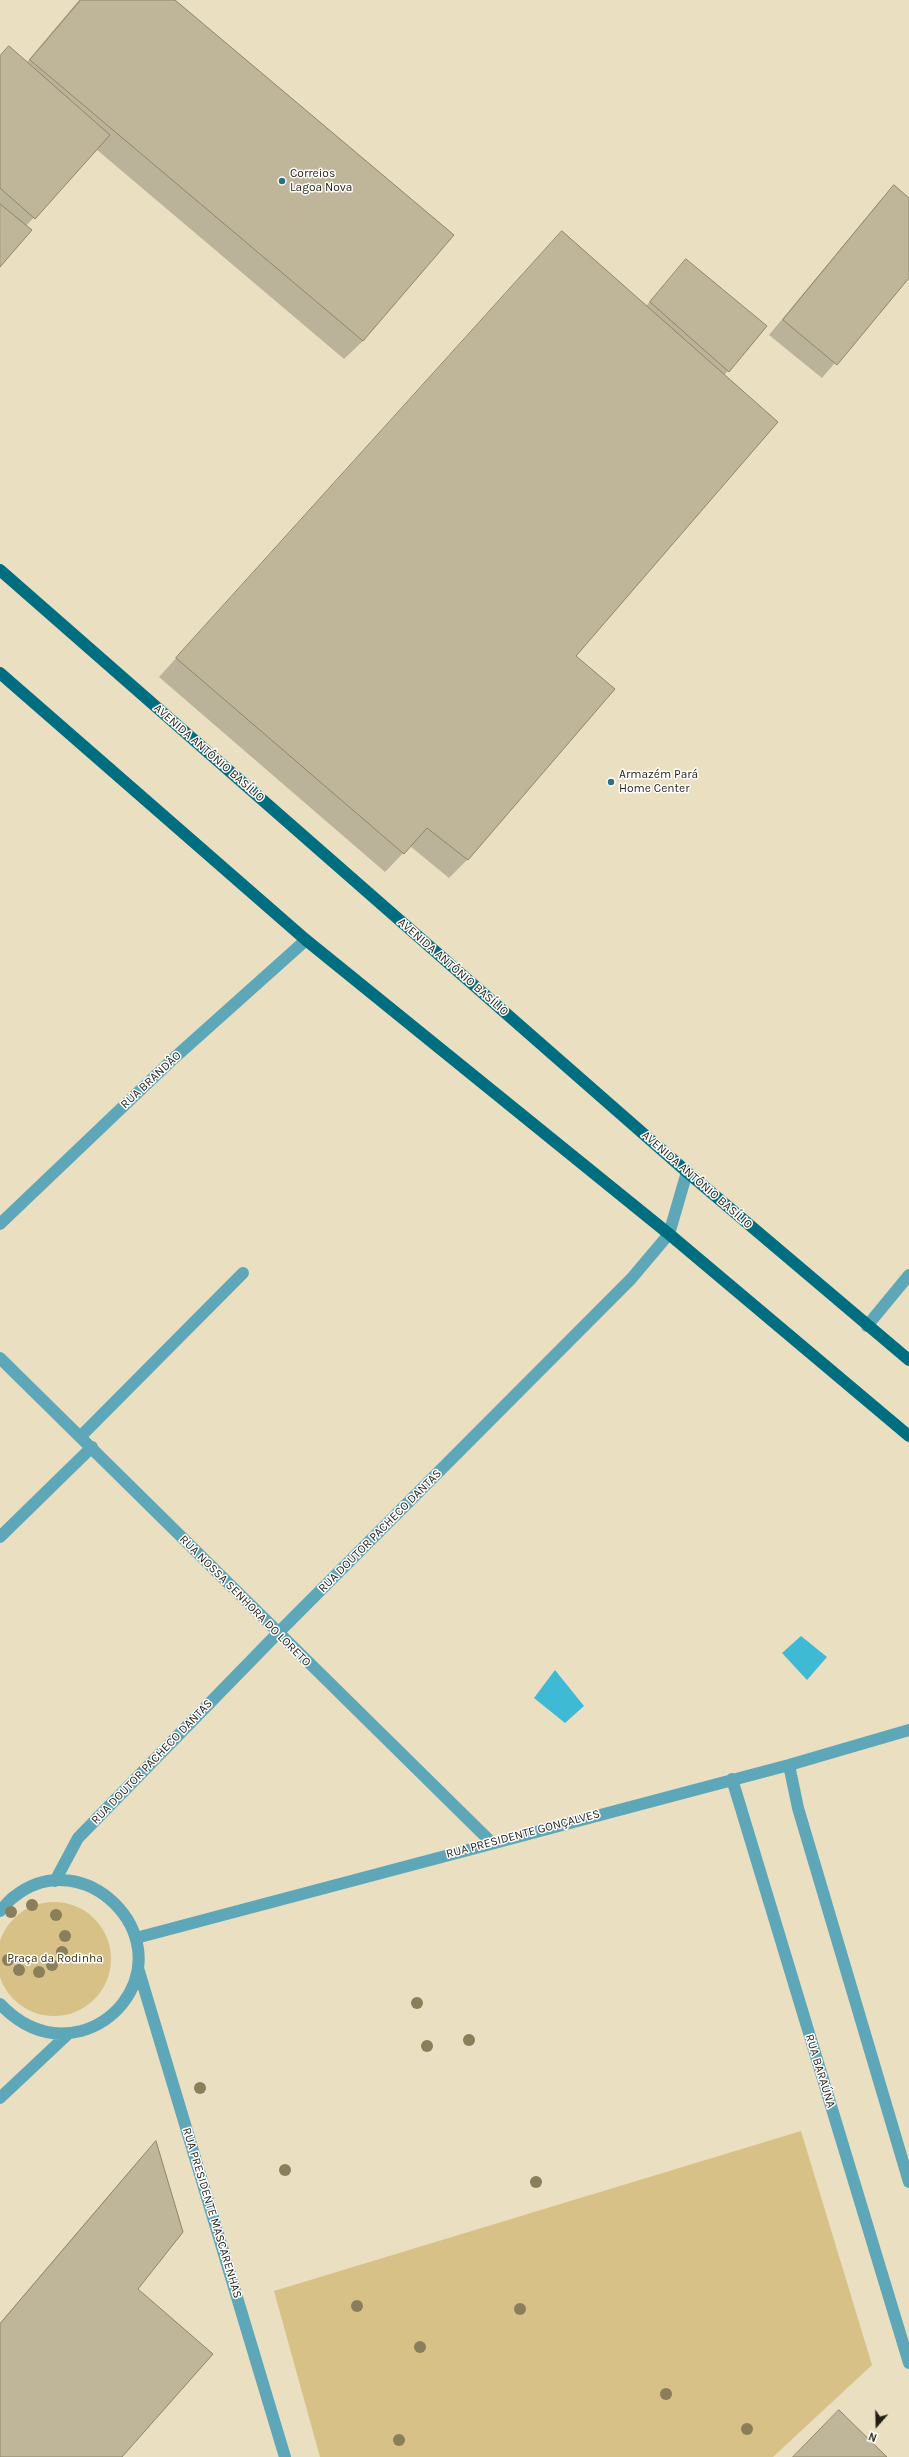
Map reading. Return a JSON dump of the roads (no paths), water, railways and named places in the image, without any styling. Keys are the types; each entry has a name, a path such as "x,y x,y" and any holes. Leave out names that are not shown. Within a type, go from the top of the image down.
{"main road":[{"name":"AVENIDA ANTÔNIO BASÍLIO","path":"0,570 687,1172 909,1360"},
{"path":"0,673 306,940 669,1234 909,1436"}],"street":[{"name":"RUA BRANDÂO","path":"0,1224 173,1059 306,940"},
{"name":"RUA DOUTOR PACHECO DANTAS","path":"55,1881 78,1838 277,1634 631,1279 669,1234 687,1172"},
{"path":"81,1436 244,1273"},
{"path":"867,1326 909,1275"},
{"name":"RUA NOSSA SENHORA DO LORETO","path":"0,1358 81,1436 277,1634 491,1842"},
{"path":"0,1537 92,1447"},
{"name":"RUA PRESIDENTE GONÇALVES","path":"136,1938 491,1842 789,1765 909,1730"},
{"path":"789,1765 798,1808 909,2182"},
{"name":"RUA BARAÚNA","path":"732,1779 909,2363"},
{"path":"0,1911 15,1896 34,1886 55,1881 76,1882 97,1889 114,1902 128,1918 136,1938 139,1953 138,1968 130,1993 115,2014 93,2028 68,2034 42,2032 19,2022 0,2004"},
{"name":"RUA PRESIDENTE MASCARENHAS","path":"138,1968 285,2457"},
{"path":"0,2098 68,2034"}],"water":[{"path":"801,1636 827,1657 807,1680 782,1653"},
{"path":"555,1670 584,1706 565,1723 534,1698"}],"place":[{"name":"Correios Lagoa Nova","path":"282,181"},
{"name":"Armazém Pará Home Center","path":"611,782"}],"park label":[{"name":"Praça da Rodinha","path":"55,1959"}]}
